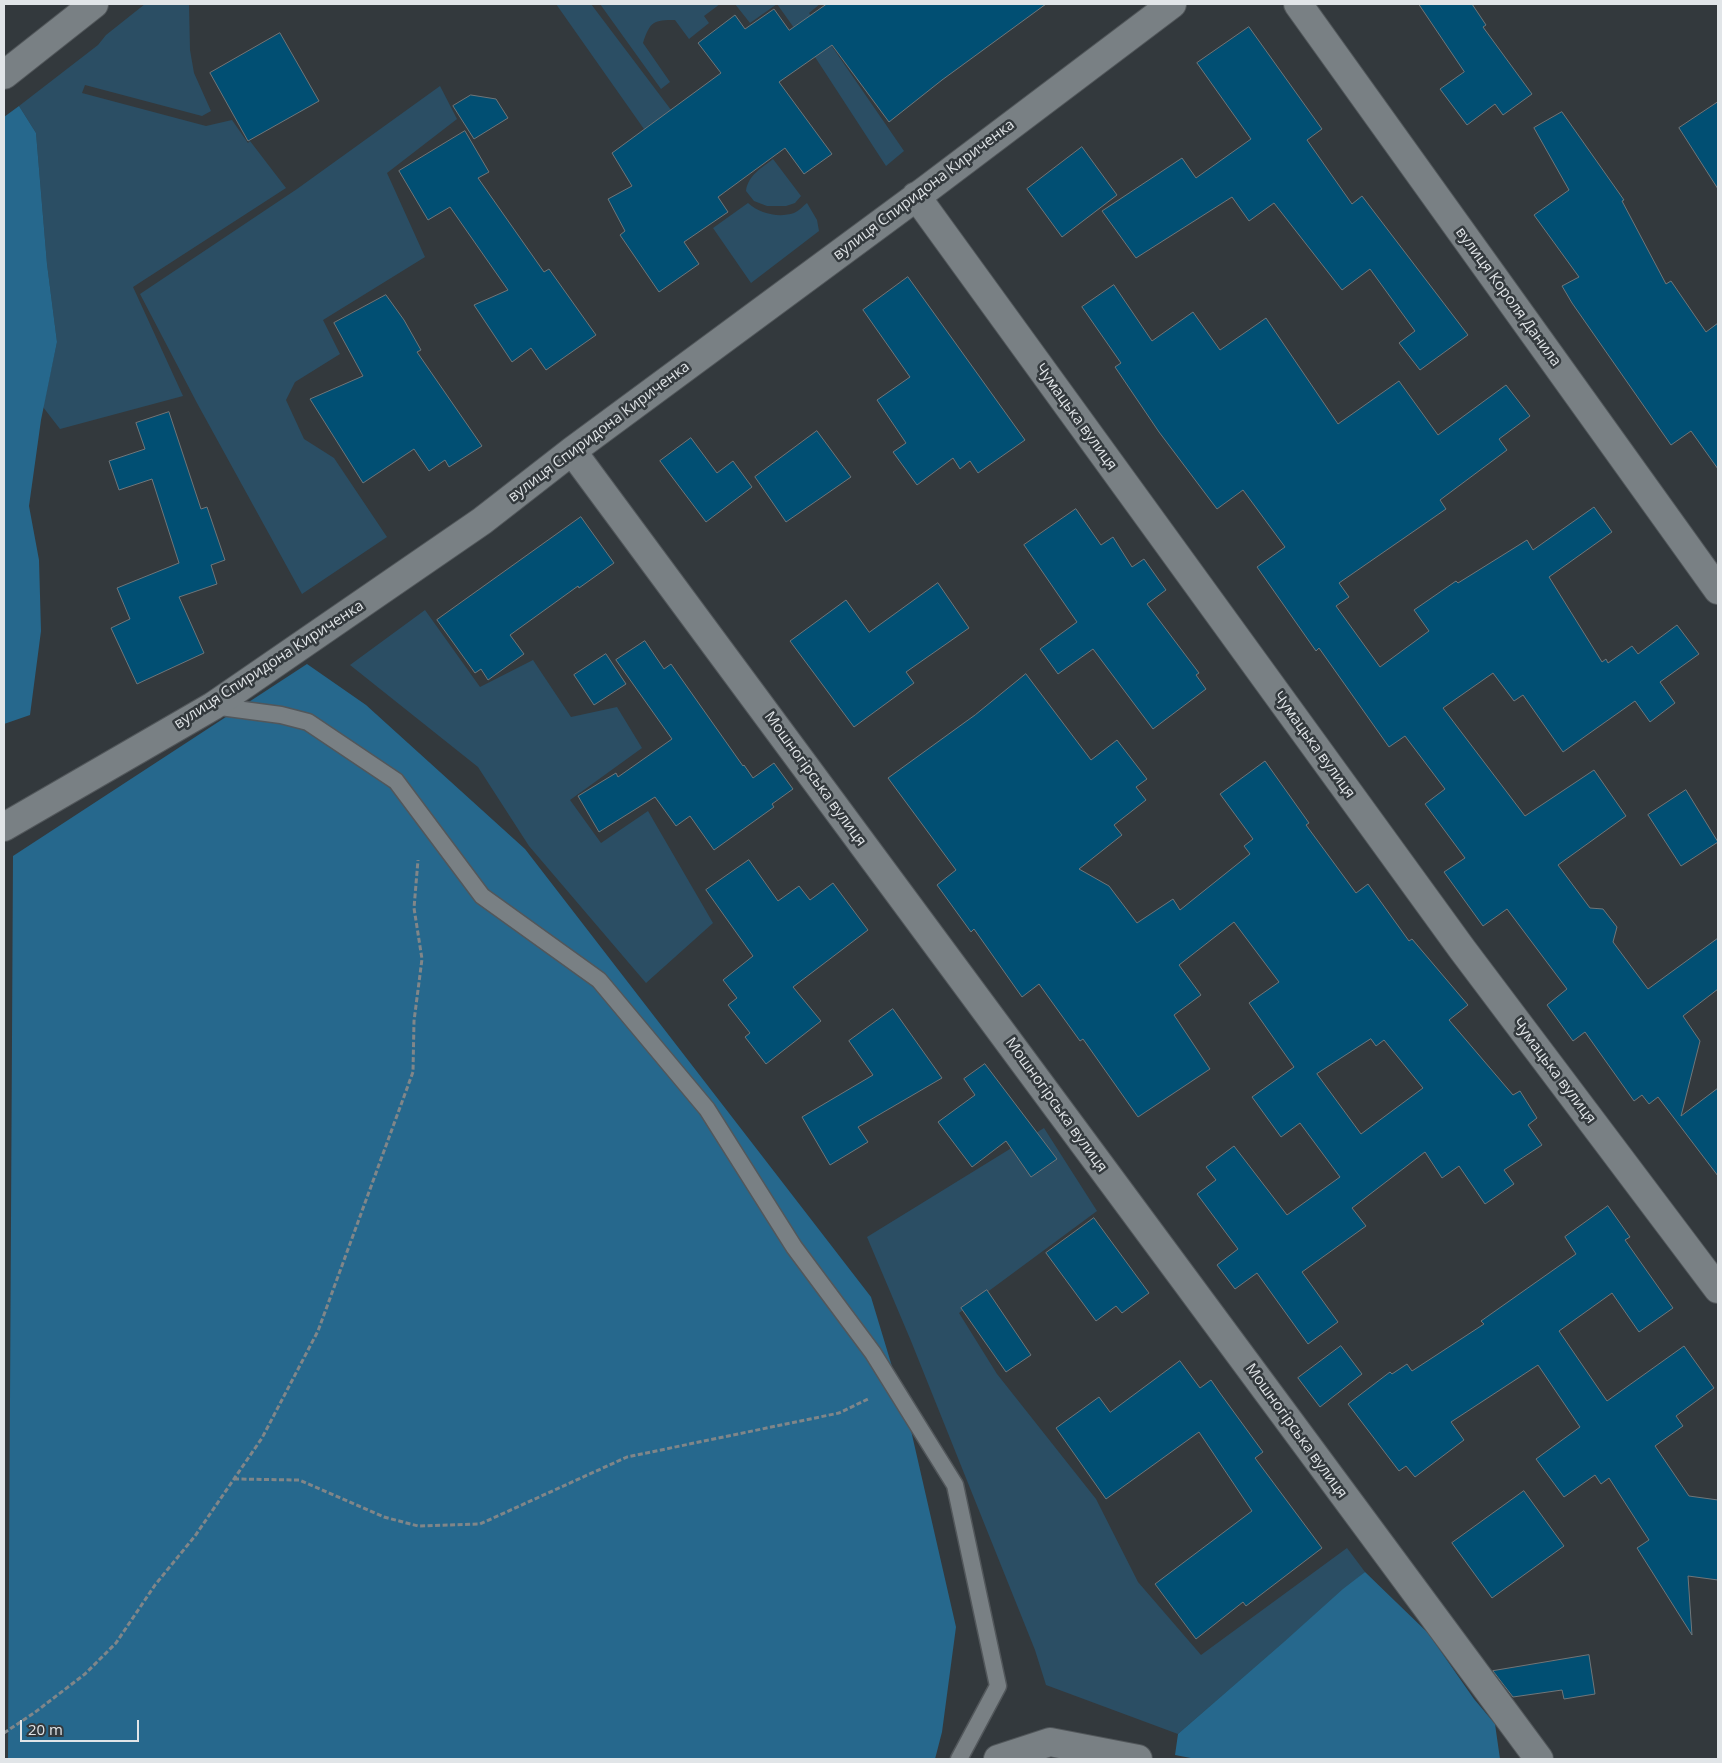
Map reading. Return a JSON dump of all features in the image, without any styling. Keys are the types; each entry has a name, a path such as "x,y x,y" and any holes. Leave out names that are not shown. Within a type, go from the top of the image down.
{"street":[{"path":"4,75 94,4"},
{"name":"вулиця Спиридона Кириченка","path":"4,827 212,706 482,521 572,451 1172,4"},
{"name":"вулиця Короля Данила","path":"1298,4 1718,590"},
{"name":"Чумацька вулиця","path":"916,196 1456,940 1718,1288"},
{"name":"Мошногірська вулиця","path":"572,451 1539,1759"},
{"path":"998,1759 1050,1742 1138,1759"}],"lane":[{"path":"212,706 282,714 308,722 396,781 482,896 599,980 707,1109 794,1247 873,1353 956,1485 998,1686 959,1759"}],"path":[{"path":"4,1733 85,1674 116,1643 155,1585 195,1536 262,1438 318,1331 413,1072 414,1021 422,959 414,908 418,851 424,818"},
{"path":"234,1478 299,1480 384,1517 418,1526 480,1524 627,1458 839,1413 894,1387"}],"shaded area":[{"path":"145,4 189,4 190,50 194,73 211,111 202,116 85,85 82,93 206,126 232,120 248,143 250,141 286,188 133,287 183,396 60,429 43,407 57,342 47,264 36,133 19,106 98,45 106,35"},
{"path":"556,4 591,4 724,180 696,203"},
{"path":"600,4 720,4 704,16 709,23 689,39 675,20 657,21 648,30 643,43 670,82 661,89"},
{"path":"735,4 777,4 750,23"},
{"path":"777,4 820,4 809,13 904,151 886,166 817,60"},
{"path":"440,86 457,119 387,173 425,257 323,320 340,354 295,382 286,400 304,439 334,458 387,537 302,594 197,403 140,294 297,189"},
{"path":"19,106 36,133 47,264 57,342 41,420 29,506 39,560 41,631 30,715 4,724 4,117"},
{"path":"773,159 801,196 795,203 786,206 767,206 754,201 746,191 747,185 753,176"},
{"path":"748,203 758,210 782,215 796,212 807,203 817,220 819,231 751,283 713,228"},
{"path":"425,610 480,687 533,660 571,717 617,707 642,748 570,800 601,843 648,811 713,923 646,983 529,846 478,767 350,665"},
{"path":"307,664 366,705 525,849 871,1297 910,1426 956,1627 942,1732 935,1759 8,1759 13,856"},
{"path":"1044,1128 1097,1211 959,1313 997,1374 1096,1499 1138,1582 1201,1655 1347,1548 1365,1572 1178,1734 1046,1685 1035,1650 911,1341 867,1237"},
{"path":"1365,1572 1428,1633 1474,1699 1495,1724 1500,1759 1196,1759 1175,1755 1178,1734 1343,1589"}],"building":[{"path":"827,4 1046,4 942,80 889,122 832,45 779,82 832,154 804,174 785,148 718,197 728,212 684,242 699,264 659,292 620,235 625,231 608,199 632,186 612,153 721,73 698,43 735,15 745,29 774,9 789,30"},
{"path":"1419,4 1472,4 1486,25 1483,27 1532,94 1503,115 1495,104 1467,125 1440,89 1464,72"},
{"path":"1249,27 1322,129 1307,140 1352,204 1362,196 1468,335 1420,370 1399,343 1415,331 1370,269 1342,290 1274,203 1249,221 1232,197 1136,258 1102,211 1182,158 1196,178 1251,139 1197,63"},
{"path":"280,33 319,101 248,141 210,73"},
{"path":"471,95 496,99 508,118 474,139 453,106"},
{"path":"1718,102 1718,189 1679,128"},
{"path":"1562,112 1624,200 1622,201 1666,284 1671,281 1706,332 1718,323 1718,469 1691,431 1671,445 1562,286 1579,277 1534,215 1569,190 1534,128"},
{"path":"465,131 489,172 478,178 544,272 549,269 596,335 546,370 531,348 512,362 474,305 508,290 450,207 428,220 399,171"},
{"path":"1082,147 1117,195 1062,237 1027,189"},
{"path":"908,277 1025,440 978,473 970,461 960,469 953,458 917,485 893,452 906,443 877,400 910,377 863,310"},
{"path":"1114,285 1152,341 1193,312 1220,350 1266,318 1338,424 1399,381 1438,435 1506,385 1530,416 1499,439 1507,450 1440,500 1446,509 1339,583 1349,597 1336,606 1380,667 1429,631 1414,610 1456,581 1458,583 1527,540 1533,550 1594,507 1612,532 1549,577 1602,662 1606,659 1608,663 1632,646 1638,654 1677,625 1699,654 1660,682 1675,703 1650,722 1635,701 1563,752 1523,695 1514,701 1493,673 1443,708 1525,816 1594,770 1626,816 1558,865 1590,908 1603,909 1617,927 1613,942 1648,989 1718,938 1718,989 1683,1016 1700,1041 1681,1116 1718,1088 1718,1176 1658,1097 1649,1104 1642,1095 1634,1101 1585,1032 1573,1041 1547,1005 1567,989 1507,909 1483,926 1444,872 1465,858 1425,804 1445,789 1405,736 1389,747 1319,648 1316,651 1257,567 1285,547 1243,490 1217,509 1159,432 1115,367 1121,363 1082,307"},
{"path":"386,295 404,320 421,350 417,352 482,446 449,467 445,460 429,471 414,449 363,483 310,399 363,376 334,323"},
{"path":"169,412 201,509 207,507 225,560 211,565 217,584 179,597 204,653 137,684 111,628 130,619 117,588 179,563 152,479 119,490 109,461 145,449 136,423"},
{"path":"817,431 851,477 786,522 755,477"},
{"path":"691,438 717,473 733,461 752,487 706,522 660,461"},
{"path":"1076,509 1101,545 1113,537 1132,567 1144,559 1166,590 1147,604 1199,673 1196,675 1206,689 1153,729 1093,649 1058,674 1040,649 1077,622 1024,545"},
{"path":"581,517 614,563 579,588 578,586 510,635 524,654 488,680 481,669 475,673 437,620"},
{"path":"938,583 969,628 906,672 914,683 854,727 790,641 846,600 869,632"},
{"path":"645,641 664,669 671,664 753,778 774,763 793,789 772,804 774,807 714,850 690,816 676,826 655,797 599,832 578,796 616,773 618,777 672,739 616,660"},
{"path":"606,654 626,684 594,705 574,675"},
{"path":"1026,674 1091,760 1117,740 1147,779 1136,787 1146,800 1114,825 1122,835 1079,869 1109,886 1137,923 1173,899 1180,910 1250,854 1244,846 1253,839 1220,794 1265,761 1309,823 1306,825 1356,893 1368,884 1409,941 1412,939 1468,1005 1449,1020 1513,1095 1520,1091 1537,1118 1528,1125 1542,1145 1504,1170 1514,1184 1485,1204 1459,1166 1442,1178 1425,1152 1352,1208 1366,1226 1302,1272 1338,1322 1308,1344 1257,1273 1235,1289 1217,1265 1238,1249 1197,1194 1216,1180 1206,1167 1234,1146 1287,1215 1340,1177 1300,1123 1281,1137 1252,1097 1294,1067 1249,1003 1279,982 1234,922 1179,965 1201,995 1174,1015 1210,1069 1138,1117 1083,1039 1080,1041 1039,984 1022,997 974,929 971,932 937,885 956,870 888,778 975,715","holes":["1371,1039 1376,1046 1384,1040 1423,1088 1361,1134 1317,1074"]},
{"path":"1686,790 1718,842 1681,866 1648,815"},
{"path":"749,860 778,901 799,886 810,900 833,883 868,930 793,987 821,1021 766,1064 745,1037 750,1033 728,1005 737,998 723,980 753,956 706,890"},
{"path":"893,1009 942,1078 858,1127 868,1142 830,1165 802,1117 873,1075 849,1041"},
{"path":"985,1064 1057,1159 1031,1177 1006,1141 972,1167 938,1122 975,1095 964,1079"},
{"path":"1608,1206 1630,1237 1625,1240 1673,1308 1639,1332 1612,1293 1559,1331 1607,1401 1684,1346 1714,1388 1676,1416 1683,1426 1655,1446 1689,1496 1718,1500 1718,1580 1688,1576 1692,1635 1637,1548 1649,1540 1609,1478 1601,1484 1595,1475 1564,1497 1536,1459 1580,1427 1538,1365 1451,1422 1464,1440 1415,1477 1406,1466 1399,1471 1348,1404 1390,1372 1392,1374 1407,1364 1412,1371 1484,1324 1481,1321 1576,1254 1565,1237"},
{"path":"1094,1218 1149,1293 1122,1313 1116,1306 1096,1321 1046,1253"},
{"path":"987,1290 1031,1355 1006,1372 961,1308"},
{"path":"1341,1346 1362,1374 1320,1407 1298,1378"},
{"path":"1180,1361 1200,1388 1211,1380 1263,1452 1255,1458 1322,1548 1246,1606 1243,1602 1196,1639 1155,1584 1252,1511 1199,1432 1106,1499 1056,1428 1099,1397 1110,1412"},
{"path":"1524,1491 1564,1546 1492,1598 1452,1543"},
{"path":"1589,1655 1595,1694 1564,1699 1562,1690 1513,1697 1493,1671"}]}
